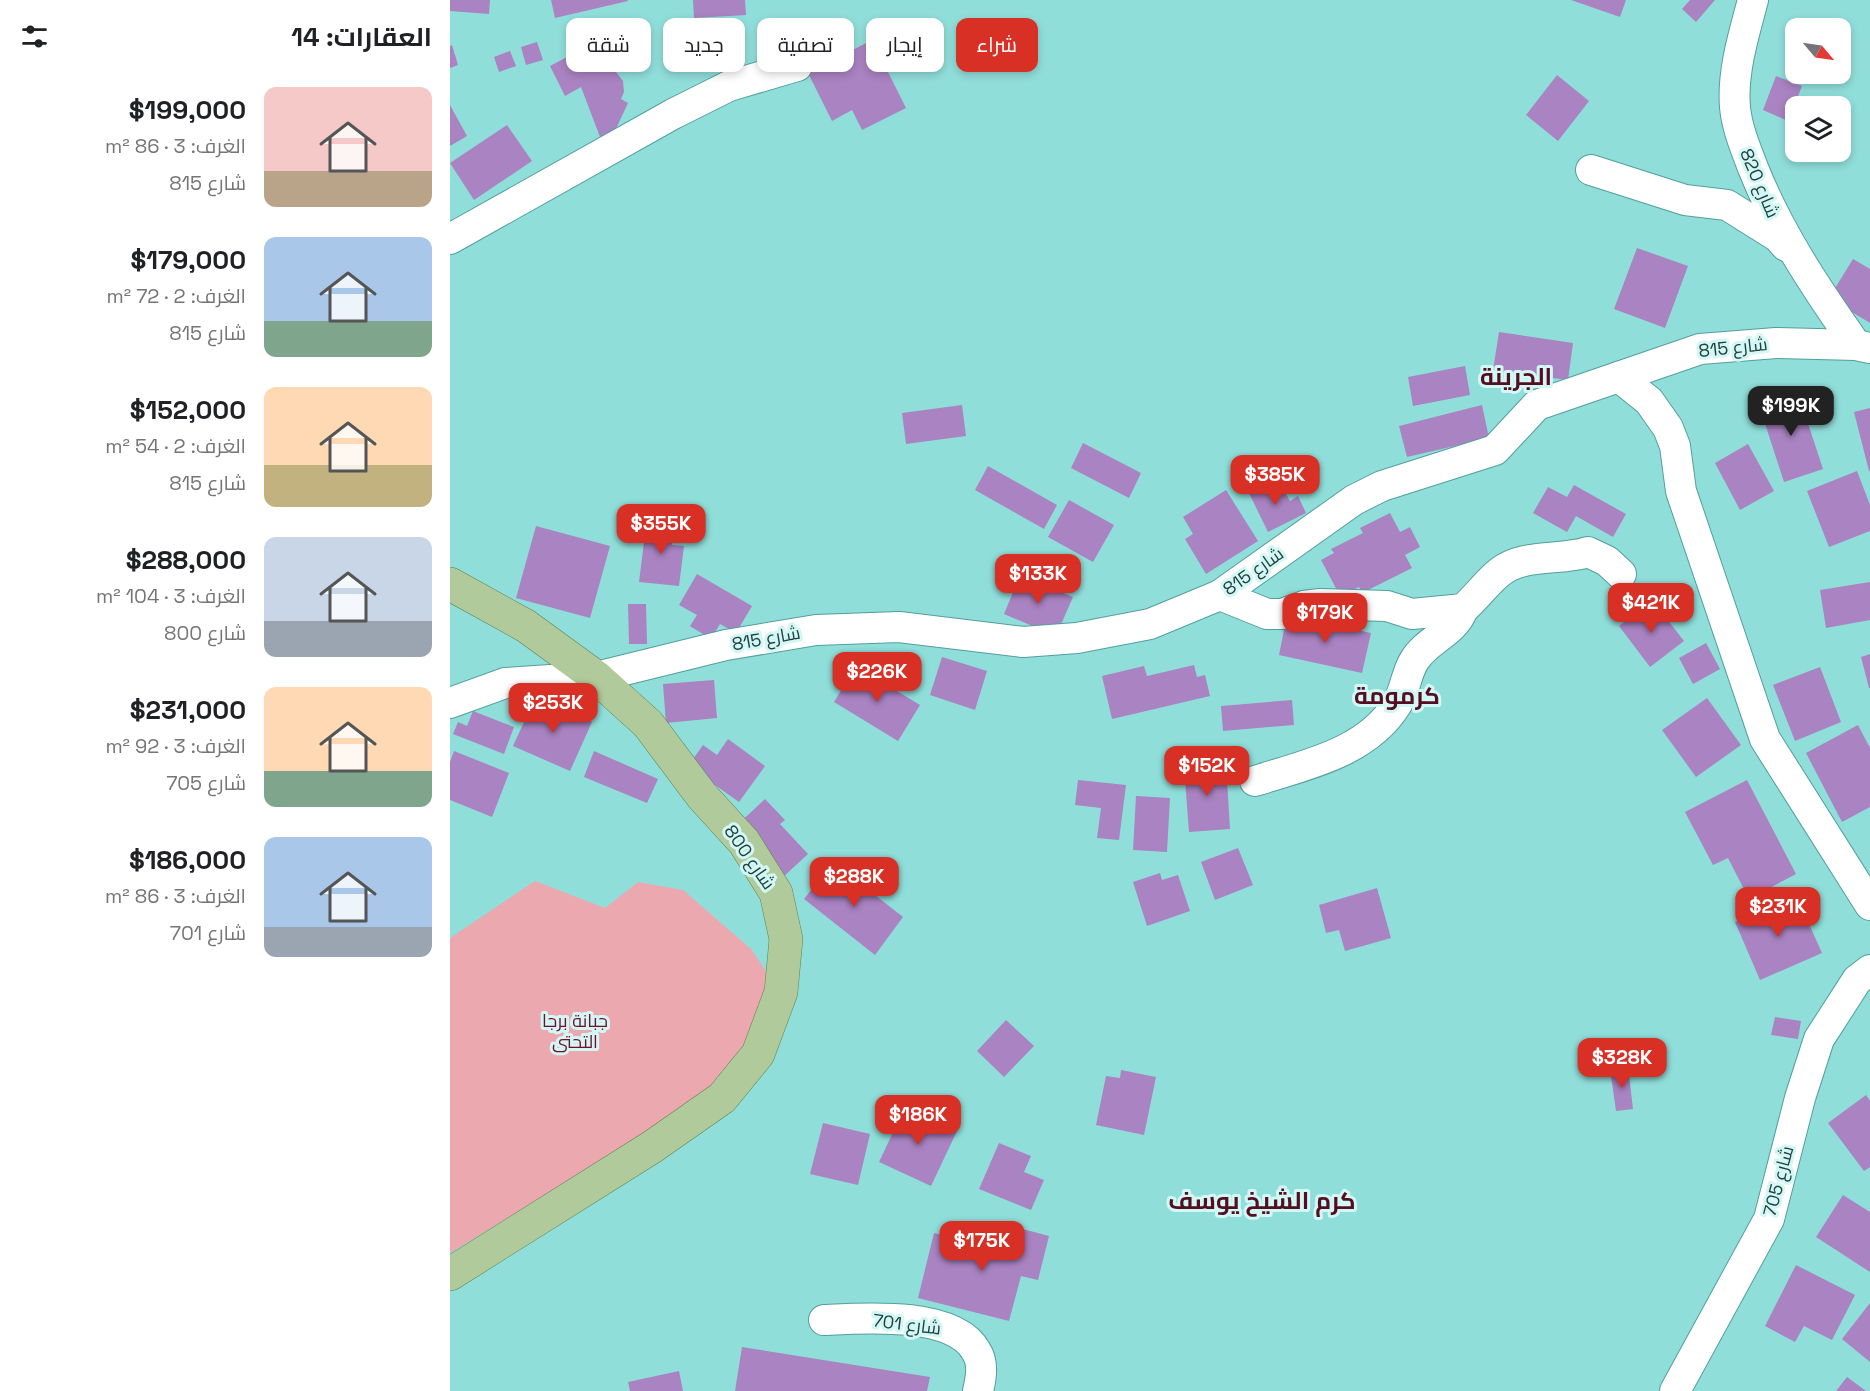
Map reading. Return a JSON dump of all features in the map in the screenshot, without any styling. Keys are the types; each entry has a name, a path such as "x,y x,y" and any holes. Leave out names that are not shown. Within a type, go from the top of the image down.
{"main road":[{"name":"شارع 800","path":"450,584 526,626 596,677 648,724 702,796 744,842 776,893 786,939 781,992 758,1054 722,1098 652,1147 450,1274"}],"street":[{"name":"شارع 820","path":"1754,0 1737,68 1735,107 1741,137 1767,204 1799,262 1863,346"},
{"path":"450,238 673,114 729,86 777,72"},
{"path":"1592,171 1685,200 1727,205 1778,237 1799,262"},
{"name":"شارع 815","path":"450,703 504,683 596,677 726,645 816,630 899,627 1023,642 1077,638 1150,624 1220,595 1354,500 1382,486 1495,450 1537,405 1700,349 1776,343 1863,346"},
{"path":"1618,376 1649,401 1671,437 1679,467 1681,491 1765,739 1870,905"},
{"path":"1255,781 1348,750 1381,723 1398,704 1414,662 1426,646 1444,636 1459,621 1464,609 1501,571 1521,562 1569,558 1588,552 1607,561 1621,574"},
{"path":"1220,595 1267,614 1282,614 1304,606 1320,604 1387,606 1412,614 1464,609"},
{"name":"شارع 705","path":"1675,1391 1768,1219 1800,1098 1819,1039 1857,980 1870,970"},
{"name":"شارع 701","path":"824,1320 877,1317 946,1328 962,1335 977,1351 982,1372 978,1391"}],"green space":[{"name":"جبانة برجا التحتى","path":"535,881 605,908 638,882 683,890 751,949 768,974 764,992 750,1037 735,1063 714,1091 450,1253 450,938"}],"building":[{"path":"450,0 490,0 489,14 450,11"},
{"path":"551,0 628,0 628,1 555,18"},
{"path":"693,0 745,0 746,15 694,18"},
{"path":"1571,0 1626,0 1620,17"},
{"path":"1690,0 1715,0 1696,22 1682,9"},
{"path":"537,42 543,60 526,65 521,47"},
{"path":"866,43 866,72 888,72 906,108 862,130 852,110 832,121 808,73 854,72 854,49"},
{"path":"452,45 458,65 450,68 450,46"},
{"path":"510,51 516,66 499,72 494,57"},
{"path":"566,58 566,72 616,72 623,81 624,92 621,99 628,103 615,131 600,137 581,87 565,96 550,66"},
{"path":"1557,75 1589,101 1558,141 1526,115"},
{"path":"1776,76 1785,79 1785,84 1802,86 1798,96 1785,96 1785,120 1763,110"},
{"path":"450,105 467,136 450,146"},
{"path":"507,125 532,161 474,200 450,163"},
{"path":"1637,248 1688,266 1665,328 1614,309"},
{"path":"1853,259 1870,269 1870,323 1829,298"},
{"path":"1499,332 1573,343 1568,380 1493,370"},
{"path":"1465,366 1470,395 1413,406 1408,377"},
{"path":"1798,393 1823,469 1784,482 1759,405"},
{"path":"962,405 966,436 906,444 902,413"},
{"path":"1482,405 1489,438 1407,457 1399,426"},
{"path":"1870,408 1870,471 1869,471 1854,412"},
{"path":"1083,443 1141,473 1129,498 1071,468"},
{"path":"1748,444 1774,491 1740,510 1715,463"},
{"path":"988,466 1057,505 1044,529 975,490"},
{"path":"1857,471 1870,505 1870,531 1829,547 1807,491"},
{"path":"1259,483 1264,493 1281,485 1290,501 1298,496 1306,513 1268,532 1247,489"},
{"path":"1574,485 1626,514 1613,537 1576,516 1567,532 1533,513 1548,487 1567,497"},
{"path":"1226,490 1258,541 1206,574 1185,539 1193,534 1183,517"},
{"path":"1069,500 1114,525 1093,562 1048,537"},
{"path":"1390,513 1400,532 1410,527 1420,547 1405,555 1412,568 1362,593 1359,587 1340,596 1321,560 1334,553 1331,549 1363,533 1360,528"},
{"path":"647,518 675,522 672,545 684,546 679,586 639,582"},
{"path":"536,526 610,546 590,618 516,598"},
{"path":"697,574 752,606 736,633 720,624 711,639 690,626 697,615 679,605"},
{"path":"1020,575 1073,597 1056,636 1004,614"},
{"path":"1870,582 1870,620 1826,628 1820,590"},
{"path":"1652,600 1684,641 1650,667 1619,626"},
{"path":"628,604 646,604 647,644 629,644"},
{"path":"1287,615 1371,633 1362,673 1279,655"},
{"path":"1706,643 1720,669 1693,684 1679,658"},
{"path":"1870,654 1870,688 1869,688 1861,657"},
{"path":"942,657 987,671 975,710 930,695"},
{"path":"1194,665 1197,677 1205,675 1210,696 1112,719 1102,676 1144,666 1147,676"},
{"path":"856,666 920,705 898,741 834,702"},
{"path":"1820,667 1841,722 1795,741 1773,685"},
{"path":"714,680 717,718 666,723 663,684"},
{"path":"536,696 592,722 570,771 513,746"},
{"path":"1707,698 1741,745 1696,777 1662,730"},
{"path":"1292,700 1294,725 1223,731 1221,706"},
{"path":"473,711 514,727 504,754 453,734 458,722 467,726"},
{"path":"1858,725 1870,748 1870,807 1842,822 1806,753"},
{"path":"728,739 765,766 739,802 688,766 703,745 717,755"},
{"path":"454,751 509,773 492,817 450,800 450,762"},
{"path":"594,751 658,779 647,803 584,777"},
{"path":"1226,763 1230,829 1189,832 1184,766"},
{"path":"1078,780 1126,785 1119,840 1097,838 1101,808 1075,805"},
{"path":"1747,780 1796,874 1749,899 1728,858 1713,865 1685,812"},
{"path":"1136,796 1170,798 1167,852 1133,850"},
{"path":"765,799 785,820 780,824 808,854 782,878 735,827"},
{"path":"1238,848 1253,885 1215,900 1201,862"},
{"path":"833,862 903,917 875,955 804,899"},
{"path":"1160,873 1162,880 1178,875 1190,911 1147,926 1133,882"},
{"path":"1377,888 1391,938 1345,951 1339,930 1326,933 1319,905"},
{"path":"1796,895 1822,953 1760,980 1735,922"},
{"path":"1775,1017 1801,1021 1798,1039 1771,1035"},
{"path":"1006,1020 1034,1046 1004,1077 977,1051"},
{"path":"1628,1067 1633,1109 1616,1111 1610,1069"},
{"path":"1121,1070 1156,1077 1144,1135 1096,1125 1106,1076 1120,1078"},
{"path":"1866,1095 1870,1101 1870,1167 1864,1171 1828,1123"},
{"path":"905,1107 957,1131 931,1186 879,1162"},
{"path":"823,1123 870,1134 858,1185 810,1174"},
{"path":"999,1143 1031,1156 1024,1172 1044,1180 1031,1210 979,1189"},
{"path":"1843,1195 1870,1212 1870,1272 1816,1237"},
{"path":"1008,1225 1049,1236 1038,1280 1021,1276 1009,1321 918,1298 934,1233 1002,1250"},
{"path":"1796,1265 1855,1295 1832,1340 1804,1326 1795,1342 1765,1326"},
{"path":"1870,1303 1870,1362 1842,1339"},
{"path":"742,1347 930,1377 927,1391 735,1391"},
{"path":"679,1371 683,1391 630,1391 628,1382"},
{"path":"1847,1377 1866,1391 1836,1391"}],"district":[{"name":"الجرينة","path":"1516,376"},
{"name":"كرمومة","path":"1397,695"},
{"name":"كرم الشيخ يوسف","path":"1262,1200"}]}
